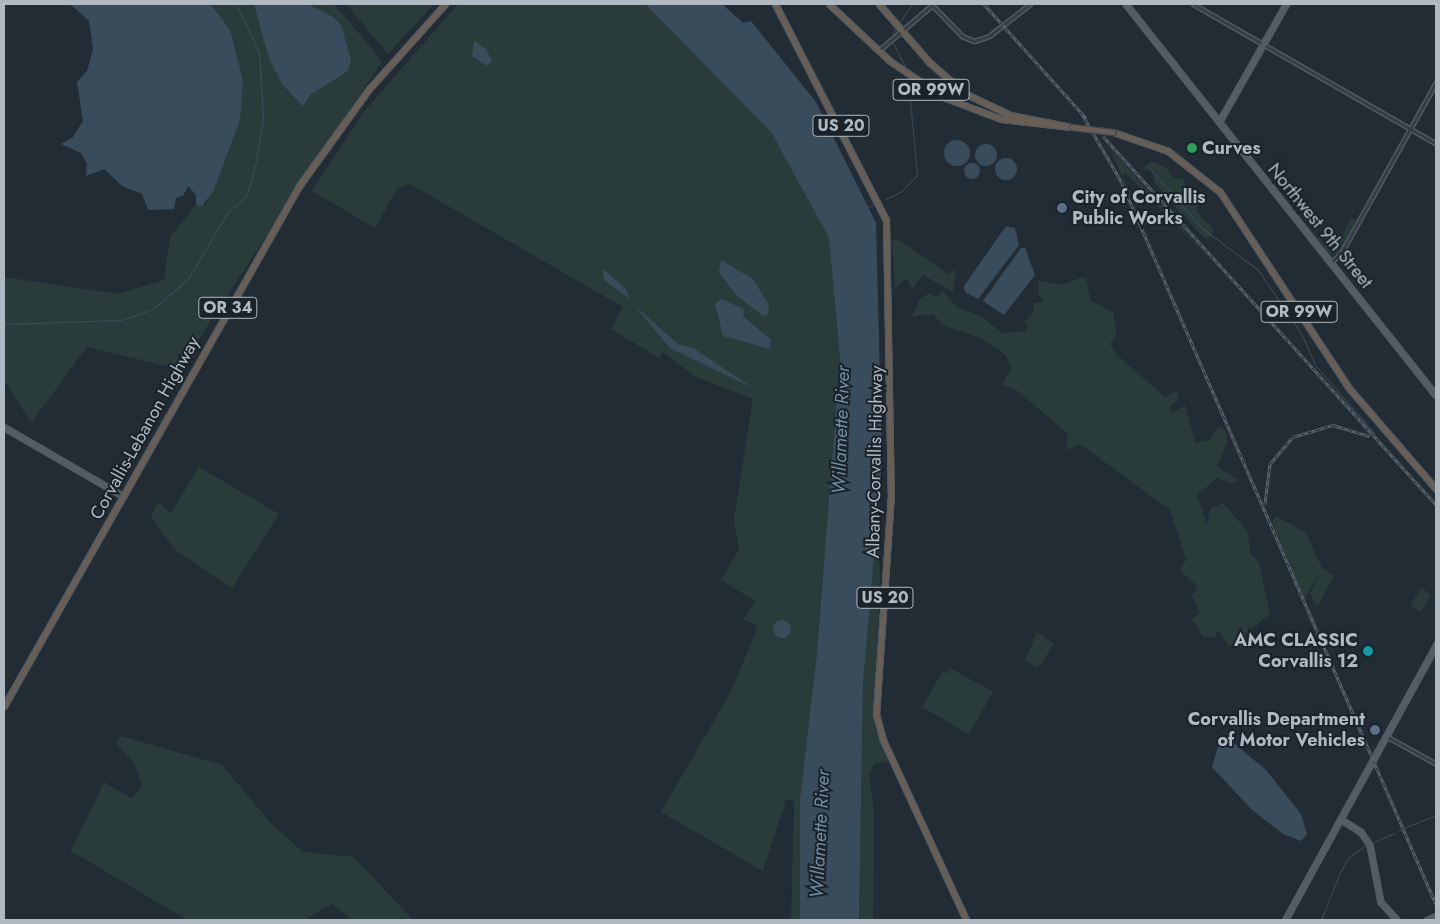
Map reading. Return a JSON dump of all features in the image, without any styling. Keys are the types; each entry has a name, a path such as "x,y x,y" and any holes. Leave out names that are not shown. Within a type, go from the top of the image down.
{"highway":[{"name":"OR 34","path":"434,15 439,4"},
{"name":"Corvallis-Lebanon Highway","path":"4,706 299,186 369,89 445,4"},
{"name":"Albany-Corvallis Highway","path":"775,4 881,207 890,255 891,494 876,714 883,740 966,920"},
{"name":"OR 99W","path":"829,4 878,51 916,80 966,108 1017,123 1072,127"},
{"name":"OR 99W","path":"879,4 937,70 976,100 1019,118 1113,132 1168,151 1220,192 1348,387 1436,489"}],"main road":[{"name":"Northwest 9th Street","path":"1126,4 1436,395"},
{"path":"1220,122 1286,4"},
{"path":"4,428 123,496"},
{"path":"1285,920 1342,820 1436,645"},
{"path":"1342,820 1361,832 1370,845 1381,902 1397,920"},
{"path":"1427,920 1436,916"}],"street":[{"path":"878,51 932,4 962,36 985,38 1030,4"},
{"path":"1193,4 1436,144"},
{"path":"1330,263 1341,253 1436,82"},
{"path":"1386,736 1436,764"}],"shaded area":[{"path":"211,4 334,4 382,61 179,369 87,347 31,423 4,379 4,277 118,294 164,280 170,237 196,205 206,205 224,158 218,12"},
{"path":"346,4 434,4 388,54"},
{"path":"458,4 645,4 771,132 829,238 840,358 817,653 800,800 800,920 791,920 794,801 786,799 763,871 661,812 729,695 756,632 757,625 743,620 755,601 721,580 739,550 734,519 753,399 696,377 663,352 659,358 611,329 623,307 410,184 397,189 375,228 312,191 362,114"},
{"path":"1110,148 1215,265 1126,173 1123,175 1160,266"},
{"path":"1152,161 1166,168 1174,179 1183,178 1190,199 1198,202 1197,212 1214,230 1210,237 1205,239 1169,200 1154,182 1152,170 1142,169"},
{"path":"1352,217 1356,221 1338,253 1330,255 1313,232 1319,226 1315,234 1334,252"},
{"path":"897,239 949,274 956,269 953,292 923,275 912,289 906,278 895,289 892,240"},
{"path":"1080,278 1086,278 1091,301 1113,312 1117,334 1110,344 1117,355 1165,397 1177,391 1179,399 1170,406 1172,413 1185,405 1195,443 1210,440 1218,427 1226,431 1228,441 1217,466 1238,480 1232,484 1217,478 1197,495 1207,524 1210,509 1223,503 1248,532 1250,553 1259,563 1270,614 1247,632 1240,649 1229,646 1218,630 1215,637 1203,637 1192,619 1200,614 1192,596 1197,586 1180,570 1186,560 1170,510 1080,444 1066,450 1068,434 1018,391 1002,385 1012,367 1005,355 983,339 943,325 933,314 912,317 919,300 929,293 936,297 942,291 957,307 980,316 1002,333 1025,331 1029,326 1024,322 1033,314 1034,303 1044,302 1038,293 1039,281 1061,285"},
{"path":"199,467 279,514 232,588 174,549 151,517 158,502 171,513"},
{"path":"878,495 880,579 874,725 888,761 875,764 869,773 874,812 873,920 859,920 863,683"},
{"path":"1276,516 1306,533 1322,568 1334,576 1317,607 1310,593 1321,570 1304,599 1272,522"},
{"path":"1421,588 1431,594 1420,612 1410,606"},
{"path":"1037,632 1054,644 1038,668 1025,661"},
{"path":"950,668 993,692 969,734 922,707 943,671 947,674"},
{"path":"121,736 222,765 270,822 303,852 354,857 413,920 352,920 332,904 304,920 187,920 71,851 104,782 132,799 142,785 135,764 116,744"}],"water":[{"path":"70,4 211,4 230,30 243,80 240,120 213,192 202,206 196,205 196,195 188,186 183,196 176,198 174,209 148,210 142,194 122,186 104,169 86,176 87,164 81,153 61,144 73,137 83,121 77,82 87,71 93,49 89,21"},
{"path":"254,4 307,4 333,17 341,25 351,60 348,71 310,95 303,106 283,85 269,59"},
{"name":"Willamette River","path":"645,4 722,4 743,23 751,21 816,102 876,223 882,462 863,683 859,920 800,920 800,799 817,653 840,358 829,238 771,132"},
{"path":"474,41 486,49 492,61 488,66 472,56"},
{"path":"957,140 966,144 970,153 966,162 957,166 948,162 944,153 948,144"},
{"path":"986,144 994,147 997,155 994,163 986,166 978,163 975,155 978,147"},
{"path":"1006,158 1014,161 1017,169 1014,177 1006,180 998,177 995,169 998,161"},
{"path":"969,163 975,163 980,168 978,177 969,179 964,174 964,168"},
{"path":"1006,226 1015,228 1019,245 978,299 965,292 964,286"},
{"path":"1021,248 1025,248 1035,275 1004,315 983,301"},
{"path":"721,260 753,279 769,305 768,314 763,316 736,295 719,272"},
{"path":"603,269 625,288 630,299 604,280"},
{"path":"721,299 744,309 743,316 771,340 770,349 723,336 715,304"},
{"path":"635,306 679,345 693,348 753,388 670,348"},
{"path":"782,620 788,623 791,629 788,635 782,638 776,635 773,629 776,623"},
{"path":"1228,738 1266,770 1301,814 1307,834 1301,841 1283,834 1251,809 1212,767 1219,743"}],"waterway":[{"path":"4,324 121,320 153,309 188,279 227,213 247,195 256,161 263,118 259,53 236,4"},
{"path":"899,23 912,4"},
{"path":"893,34 895,29"},
{"path":"893,43 905,67"},
{"path":"886,199 902,191 917,175 910,100 903,79"},
{"path":"1147,166 1203,229 1258,270 1301,333 1315,365 1375,434"},
{"path":"868,207 874,204"},
{"path":"1399,830 1436,815"},
{"path":"1374,842 1394,833"},
{"path":"1321,920 1340,872 1349,857 1365,846"}],"railway":[{"path":"984,4 1086,118"},
{"path":"1081,112 1121,181 1436,904"},
{"path":"1103,136 1436,505"},
{"path":"1265,504 1270,464 1293,437 1333,425 1369,436"}],"place":[{"name":"Curves","path":"1192,148"},
{"name":"City of Corvallis Public Works","path":"1062,208"},
{"name":"AMC CLASSIC Corvallis 12","path":"1368,651"},
{"name":"Corvallis Department of Motor Vehicles","path":"1375,730"}]}
